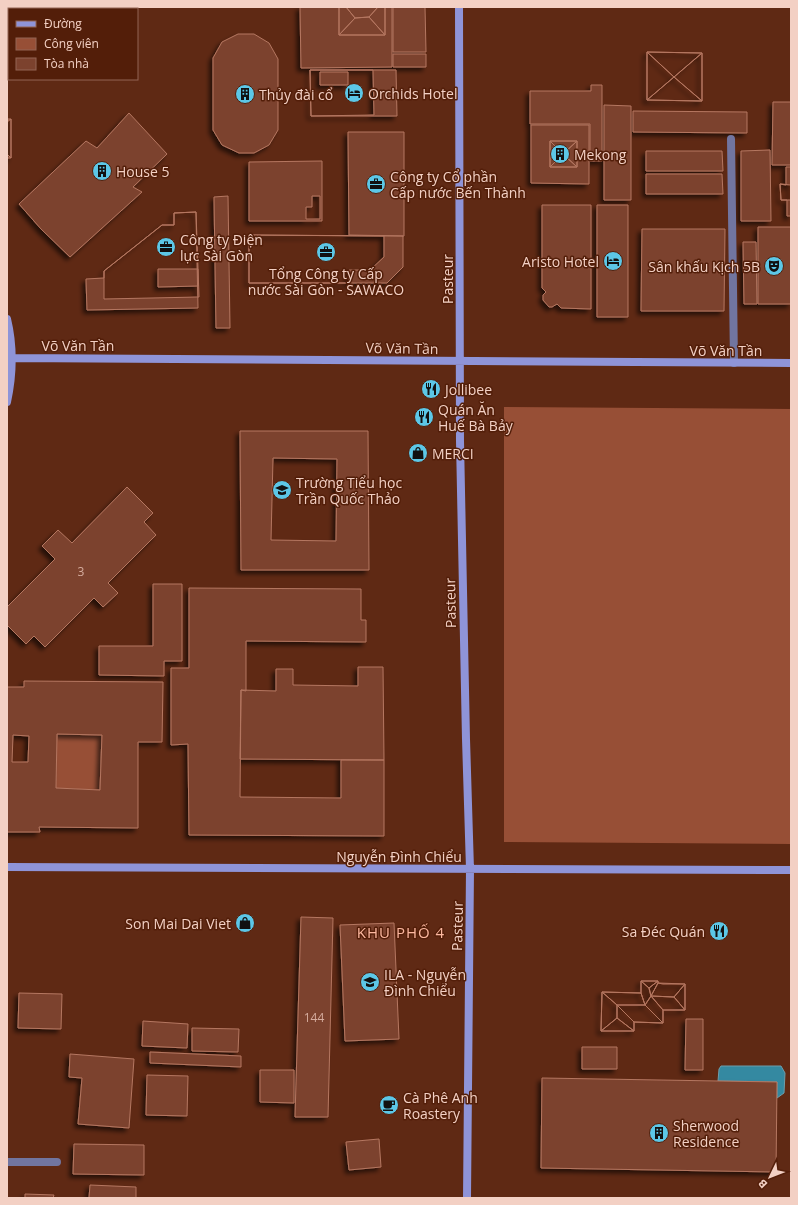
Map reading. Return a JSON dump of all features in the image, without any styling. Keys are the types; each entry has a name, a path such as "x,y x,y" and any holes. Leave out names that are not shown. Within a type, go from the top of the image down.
{"main road":[{"name":"Pasteur","path":"459,7 461,362 466,731 470,869 467,1198"},
{"path":"7,319 11,335 13,358 12,382 7,402"},
{"name":"Võ Văn Tần","path":"13,358 791,363"},
{"name":"Nguyễn Đình Chiểu","path":"7,867 791,870"}],"lane":[{"path":"731,139 734,363"},
{"path":"7,1162 57,1162"}],"green space":[{"path":"504,407 791,409 791,844 504,842"},
{"path":"57,734 102,735 100,790 56,788"}],"water":[{"path":"721,1066 781,1066 785,1073 784,1093 777,1098 777,1082 718,1081 719,1069"}],"building":[{"path":"300,7 392,7 392,67 301,68"},
{"path":"339,7 385,7 385,35 339,35"},
{"path":"339,7 346,7 355,18 339,35"},
{"path":"346,7 378,7 369,17 355,18"},
{"path":"378,7 385,7 385,35 369,17"},
{"path":"393,7 425,7 426,52 393,52"},
{"path":"369,17 385,35 339,35 355,18"},
{"name":"Thủy đài cổ","path":"238,34 254,34 269,43 278,59 278,130 269,145 254,153 239,153 222,145 213,130 213,58 222,42"},
{"path":"647,52 702,53 702,101 647,100"},
{"path":"647,52 674,77 647,100"},
{"path":"647,52 702,53 674,77"},
{"path":"702,53 702,101 674,77"},
{"path":"393,54 426,54 426,67 393,67"},
{"name":"Orchids Hotel","path":"310,70 396,70 397,116 311,116"},
{"name":"Orchids Hotel","path":"310,70 373,70 374,115 311,116"},
{"path":"320,72 348,72 348,85 320,85"},
{"path":"674,77 702,101 647,100"},
{"path":"591,85 602,85 602,161 590,161 590,124 530,124 530,91 591,91"},
{"path":"773,102 791,102 791,165 772,165"},
{"path":"604,105 631,106 631,200 604,200"},
{"path":"633,111 747,112 747,133 633,132"},
{"name":"House 5","path":"129,113 167,154 133,187 142,192 70,257 41,229 19,204 86,141 97,148"},
{"path":"7,119 11,119 11,158 7,158"},
{"path":"11,119 11,158 7,154 7,122"},
{"name":"Mekong","path":"531,125 589,125 589,184 531,183"},
{"name":"Công ty Cổ phần Cấp nước Bến Thành","path":"348,132 404,132 404,236 349,235"},
{"path":"550,141 577,141 577,167 550,167"},
{"path":"550,141 563,154 550,167"},
{"path":"550,141 577,141 563,154"},
{"path":"577,141 577,167 563,154"},
{"path":"770,150 771,221 741,221 741,151"},
{"path":"646,151 722,151 723,171 646,171"},
{"path":"563,154 577,167 550,167"},
{"path":"322,161 322,221 249,221 249,162"},
{"path":"786,167 791,167 791,216 787,216 787,200 781,200 780,184 786,185"},
{"path":"646,174 722,174 723,194 646,194"},
{"path":"780,184 791,185 791,200 781,200"},
{"path":"228,196 230,328 216,328 214,197"},
{"path":"312,196 320,196 320,219 306,219 306,207 312,207"},
{"path":"542,205 591,205 591,309 561,308 557,304 549,307 543,300 543,295 546,292 542,288"},
{"name":"Aristo Hotel","path":"597,205 628,205 628,317 597,317"},
{"name":"Công ty Điện lực Sài Gòn","path":"196,212 198,308 87,310 86,279 104,278 104,271 162,225 174,225 174,213"},
{"name":"Công ty Điện lực Sài Gòn","path":"196,212 199,297 104,299 104,271 162,225 174,225 174,213"},
{"name":"Sân khấu Kịch 5B","path":"758,227 791,227 791,304 758,304"},
{"path":"642,229 725,229 724,311 641,311"},
{"name":"Tổng Công ty Cấp nước Sài Gòn - SAWACO","path":"249,235 403,236 403,267 387,283 249,283"},
{"name":"Tổng Công ty Cấp nước Sài Gòn - SAWACO","path":"249,235 384,236 384,257 370,270 349,270 349,283 249,283"},
{"path":"743,242 756,242 757,304 744,304"},
{"path":"158,269 198,269 198,286 158,287"},
{"path":"240,431 368,431 369,570 241,570","holes":["273,458 337,459 336,541 271,540"]},
{"path":"127,487 153,513 144,522 156,535 108,583 118,593 103,607 94,598 45,647 34,636 26,644 7,625 7,607 55,559 42,546 58,530 72,543"},
{"path":"153,584 182,584 182,661 164,661 164,676 99,675 99,646 153,646"},
{"path":"189,588 361,589 361,620 366,620 366,642 246,641 246,691 241,690 240,797 341,798 341,760 384,760 384,836 189,835 188,744 171,745 171,668 189,668"},
{"path":"358,667 383,667 384,760 240,759 241,690 276,691 276,669 293,669 293,685 358,686"},
{"path":"24,681 163,682 162,742 138,742 138,828 39,827 40,832 7,832 7,687 24,687","holes":["57,734 102,735 100,790 56,788","13,735 29,736 28,762 12,762"]},
{"path":"301,917 333,918 328,1117 295,1117"},
{"name":"ILA - Nguyễn Đình Chiểu","path":"394,923 399,1039 345,1041 340,925"},
{"path":"641,981 685,984 685,1010 663,1010 663,1023 634,1022 634,1031 601,1031 602,992 641,993"},
{"path":"641,981 658,981 649,988"},
{"path":"641,981 649,988 651,996 645,1005 641,993"},
{"path":"658,981 658,983 651,996 649,988"},
{"path":"658,983 685,984 674,997 651,996"},
{"path":"685,984 685,1010 674,997"},
{"path":"602,992 641,993 645,1005 617,1005"},
{"path":"602,992 617,1005 617,1018 601,1031"},
{"path":"19,993 62,994 61,1029 18,1028"},
{"path":"651,996 674,997 685,1010 663,1010"},
{"path":"651,996 663,1010 663,1023 645,1005"},
{"path":"617,1005 645,1005 663,1023 634,1022"},
{"path":"617,1005 634,1022 634,1031 617,1018"},
{"path":"617,1018 634,1031 601,1031"},
{"path":"686,1019 703,1019 703,1070 685,1070"},
{"path":"143,1021 188,1024 187,1048 142,1046"},
{"path":"192,1028 239,1029 238,1052 192,1051"},
{"path":"582,1047 617,1047 617,1069 582,1069"},
{"path":"150,1052 241,1056 241,1067 150,1063"},
{"path":"70,1054 134,1059 129,1128 78,1124 82,1078 69,1077"},
{"path":"260,1070 294,1070 294,1103 260,1102"},
{"path":"147,1075 188,1076 187,1116 146,1115"},
{"name":"Sherwood Residence","path":"542,1078 777,1082 776,1172 541,1168"},
{"path":"379,1139 381,1167 349,1170 346,1142"},
{"path":"74,1144 144,1145 144,1175 73,1174"},
{"path":"90,1185 136,1187 136,1198 89,1198"},
{"path":"25,1194 54,1195 53,1198 25,1198"}],"place":[{"name":"Orchids Hotel","path":"354,93"},
{"name":"Thủy đài cổ","path":"245,94"},
{"name":"Mekong","path":"560,154"},
{"name":"House 5","path":"102,171"},
{"name":"Công ty Cổ phần Cấp nước Bến Thành","path":"376,184"},
{"name":"Công ty Điện lực Sài Gòn","path":"166,247"},
{"name":"Tổng Công ty Cấp nước Sài Gòn - SAWACO","path":"326,252"},
{"name":"Aristo Hotel","path":"613,261"},
{"name":"Sân khấu Kịch 5B","path":"774,266"},
{"name":"Jollibee","path":"431,389"},
{"name":"Quán Ăn Huế Bà Bảy","path":"424,417"},
{"name":"MERCI","path":"418,453"},
{"name":"Trường Tiểu học Trần Quốc Thảo","path":"282,490"},
{"name":"Son Mai Dai Viet","path":"245,923"},
{"name":"Sa Đéc Quán","path":"719,931"},
{"name":"ILA - Nguyễn Đình Chiểu","path":"370,982"},
{"name":"Cà Phê Anh Roastery","path":"389,1105"},
{"name":"Sherwood Residence","path":"659,1133"}],"district":[{"name":"KHU PHỐ 4","path":"401,932"}]}
